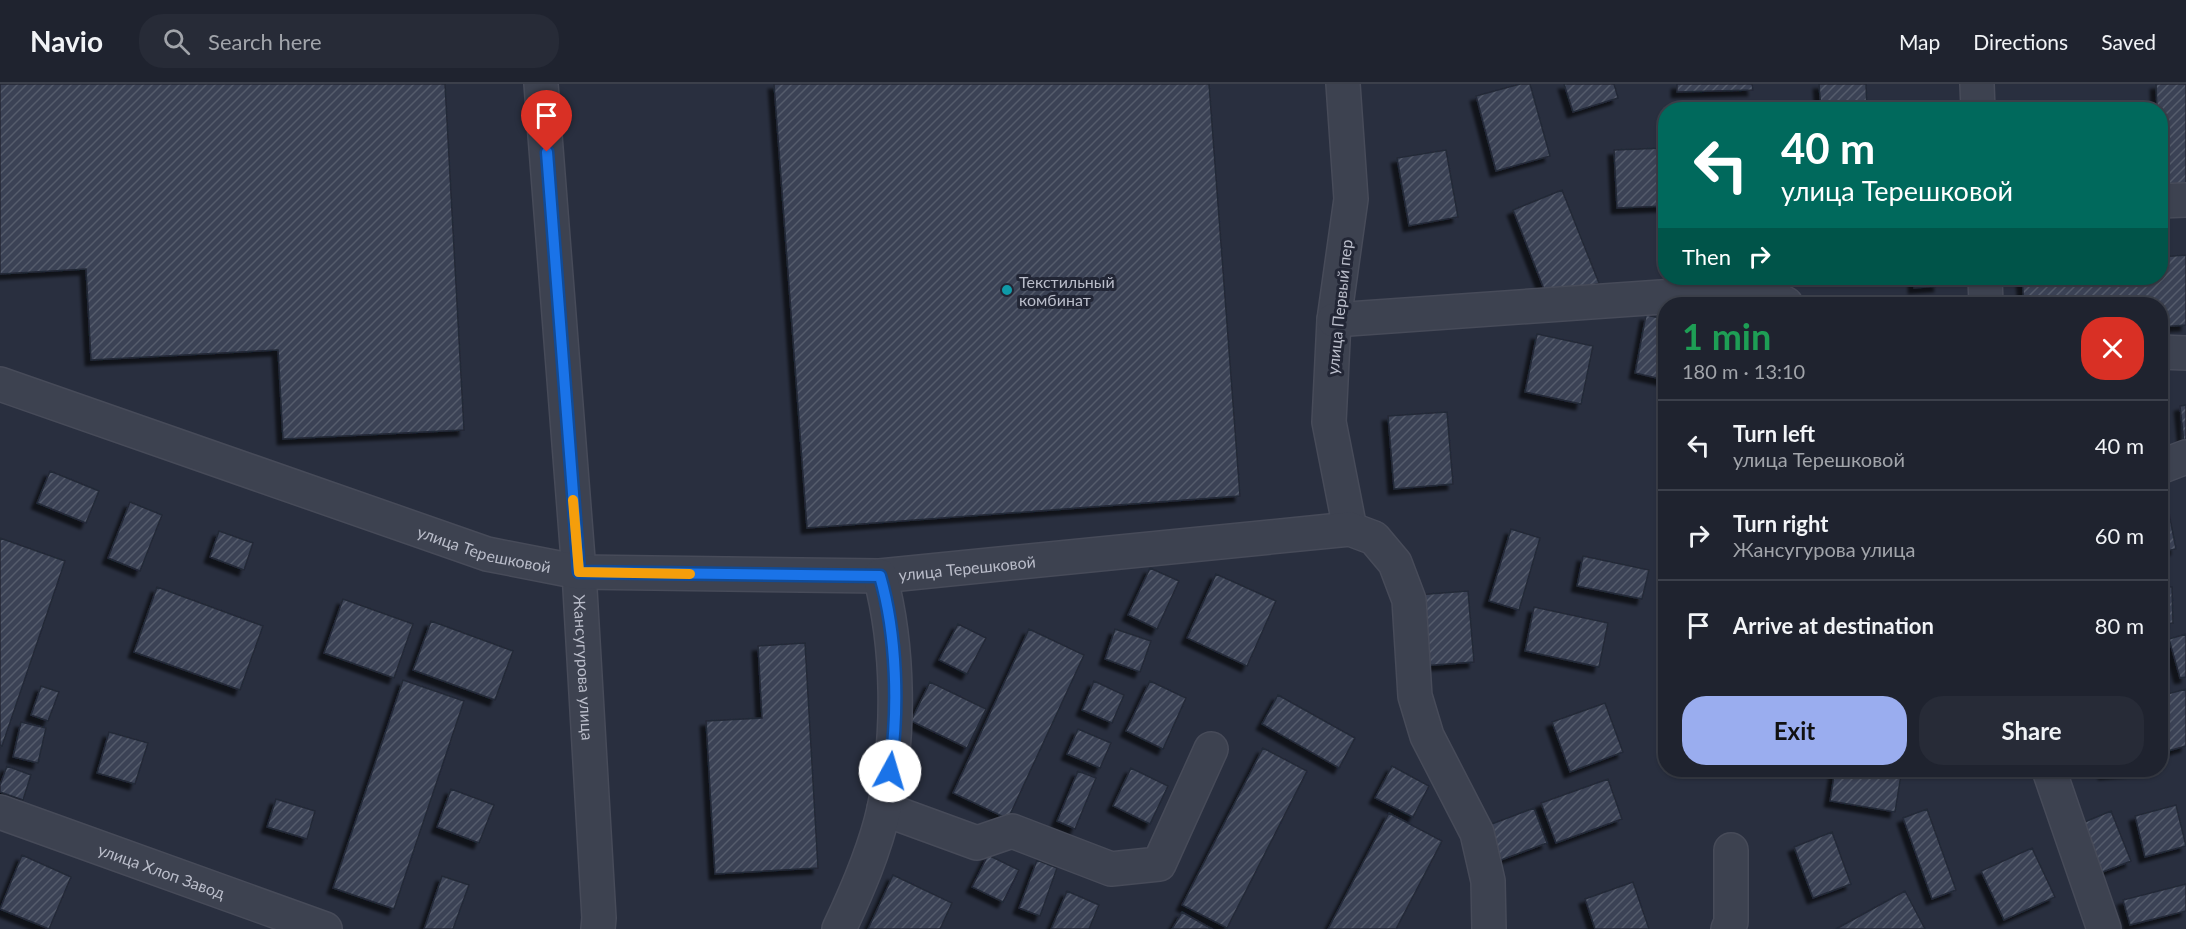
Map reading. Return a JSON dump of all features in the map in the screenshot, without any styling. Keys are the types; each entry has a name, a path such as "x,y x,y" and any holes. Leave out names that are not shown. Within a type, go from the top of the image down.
{"street":[{"name":"Жансугурова улица","path":"542,84 579,572 598,929"},
{"name":"улица Первый пер","path":"1343,84 1351,199 1334,320 1329,422 1350,529"},
{"path":"1977,84 1978,102"},
{"path":"2168,201 2186,200"},
{"path":"1661,297 1761,290 1774,297"},
{"path":"1334,320 1658,297"},
{"path":"2168,352 2186,353"},
{"name":"улица Терешковой","path":"0,384 487,554 579,572 880,576 1350,529"},
{"path":"2168,464 2186,457"},
{"path":"1350,529 1374,538 1395,563 1409,600 1415,696 1427,736 1477,833 1488,881 1490,929"},
{"path":"839,929 872,850 884,808 893,752 895,686 888,605 880,576"},
{"path":"884,808 977,843 1012,831 1112,869 1159,864 1211,749"},
{"path":"2051,777 2104,929"},
{"name":"улица Хлоп Завод","path":"0,813 325,929"},
{"path":"1728,929 1731,922 1731,850"}],"building":[{"path":"0,84 445,84 464,430 283,439 278,350 91,360 86,269 0,274"},
{"name":"Текстильный комбинат","path":"774,84 1209,84 1240,496 807,528"},
{"path":"1520,84 1530,84 1550,156 1496,171 1476,96"},
{"path":"1564,84 1614,84 1618,98 1573,112"},
{"path":"1677,84 1752,84 1753,90 1677,92"},
{"path":"1819,84 1866,84 1867,102 1820,102"},
{"path":"2156,84 2186,84 2186,197 2168,199 2168,102 2157,102"},
{"path":"1658,148 1658,206 1617,208 1614,150"},
{"path":"1446,150 1458,217 1409,226 1397,158"},
{"path":"1562,190 1599,283 1549,302 1513,210"},
{"path":"2186,255 2186,325 2168,326 2168,297 2023,297 2023,285 2168,285 2168,256"},
{"path":"1914,285 1939,286 1914,288"},
{"path":"1646,315 1658,318 1658,378 1635,373"},
{"path":"1537,334 1593,346 1581,404 1525,392"},
{"path":"2186,405 2186,443 2184,443 2180,406"},
{"path":"1447,412 1453,484 1394,489 1388,416"},
{"path":"50,471 99,491 86,523 37,503"},
{"path":"130,502 162,515 140,571 108,558"},
{"path":"2168,508 2176,549 2168,550"},
{"path":"1511,529 1540,538 1519,610 1489,601"},
{"path":"219,531 253,543 244,570 210,557"},
{"path":"0,538 65,561 2,746 0,745"},
{"path":"1583,556 1649,570 1642,599 1577,586"},
{"path":"1150,568 1179,581 1157,629 1128,615"},
{"path":"1216,574 1276,601 1247,666 1187,638"},
{"path":"157,587 263,626 240,690 134,652"},
{"path":"2168,587 2172,587 2173,623 2168,623"},
{"path":"1468,591 1474,662 1422,666 1416,595"},
{"path":"343,599 413,624 394,678 324,653"},
{"path":"1534,607 1608,623 1599,667 1525,651"},
{"path":"431,621 513,651 495,700 413,670"},
{"path":"958,624 986,638 967,674 939,660"},
{"path":"1029,629 1084,655 1008,819 953,793"},
{"path":"1115,629 1151,641 1140,672 1105,659"},
{"path":"2186,634 2186,677 2180,678 2169,639"},
{"path":"805,643 818,868 715,874 706,721 762,718 758,646"},
{"path":"403,680 464,701 394,909 333,888"},
{"path":"1094,681 1124,695 1112,723 1082,710"},
{"path":"1150,681 1186,698 1163,749 1126,731"},
{"path":"930,682 986,709 967,748 911,721"},
{"path":"41,686 59,692 48,721 31,715"},
{"path":"2186,689 2186,746 2168,751 2168,694"},
{"path":"1278,695 1355,738 1339,768 1262,724"},
{"path":"1605,703 1623,752 1570,772 1552,722"},
{"path":"21,722 46,728 38,763 13,757"},
{"path":"1078,729 1111,743 1100,768 1067,754"},
{"path":"109,732 148,743 135,784 97,773"},
{"path":"1263,748 1307,771 1227,928 1182,905"},
{"path":"7,766 31,775 23,800 0,792 0,785"},
{"path":"1392,766 1429,786 1413,817 1375,798"},
{"path":"1131,768 1168,786 1150,824 1113,806"},
{"path":"1078,771 1096,778 1075,829 1057,821"},
{"path":"1834,777 1901,777 1895,812 1830,801"},
{"path":"1608,779 1622,819 1556,843 1541,803"},
{"path":"451,789 494,805 479,843 437,827"},
{"path":"276,799 315,811 307,839 267,827"},
{"path":"2176,805 2186,846 2145,857 2135,816"},
{"path":"1534,808 1547,843 1501,860 1489,825"},
{"path":"1927,809 1956,890 1932,899 1903,818"},
{"path":"2111,811 2131,861 2095,875 2075,826"},
{"path":"1389,813 1442,841 1396,929 1328,929"},
{"path":"1832,832 1851,884 1813,898 1794,847"},
{"path":"2032,848 2055,897 2004,920 1981,871"},
{"path":"22,855 71,877 49,929 0,909"},
{"path":"988,855 1019,870 1003,902 972,887"},
{"path":"1037,860 1057,868 1040,916 1019,908"},
{"path":"893,875 952,903 940,929 868,929"},
{"path":"442,876 469,885 453,929 424,929"},
{"path":"1633,882 1649,929 1595,929 1585,899"},
{"path":"2186,884 2186,911 2130,925 2123,900"},
{"path":"1067,891 1099,905 1089,929 1051,929"},
{"path":"1905,891 1925,929 1836,929"},
{"path":"1182,912 1212,929 1172,929"}],"slow traffic":[{"path":"573,500 579,572 690,574"}],"place":[{"name":"Текстильный комбинат","path":"1007,290"}],"route":[{"path":"547,152 579,572 880,576 888,605 895,686 893,752 890,771"}]}
